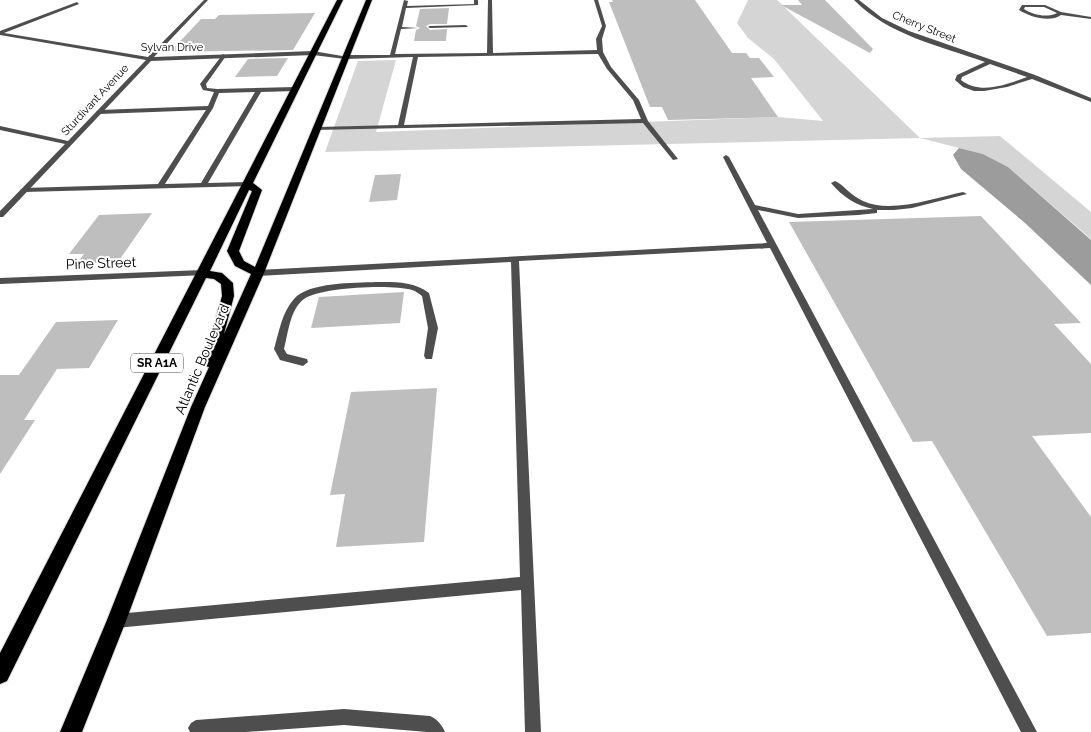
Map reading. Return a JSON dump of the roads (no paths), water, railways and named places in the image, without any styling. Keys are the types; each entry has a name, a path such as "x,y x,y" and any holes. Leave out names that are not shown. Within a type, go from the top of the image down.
{"highway":[{"name":"SR A1A","path":"0,674 340,0"},
{"name":"Atlantic Boulevard","path":"71,732 116,621 198,407 258,273 369,0"},
{"path":"247,184 257,190 233,251 239,263 258,273"},
{"path":"198,407 228,296 227,283 218,276 202,273"}],"street":[{"name":"Sturdivant Avenue","path":"0,214 206,0"},
{"path":"392,56 406,0"},
{"path":"405,6 476,5 476,0"},
{"path":"490,0 490,54"},
{"path":"596,0 604,26 599,38 600,52 609,68 636,100 645,121 675,159"},
{"name":"Cherry Street","path":"856,0 868,12 887,24 1033,76 1091,100"},
{"path":"0,33 77,3"},
{"path":"1060,13 1057,16 1044,17 1029,14 1021,9 1024,6 1037,5 1052,8 1060,13 1091,18"},
{"path":"430,27 466,26"},
{"path":"399,28 416,28"},
{"name":"Sylvan Drive","path":"0,33 149,59 313,53 345,57 600,52"},
{"path":"223,56 203,84 205,89 217,91 295,89"},
{"path":"401,126 416,56"},
{"path":"990,62 959,76 958,80 962,85 989,90 1001,88 1033,76"},
{"path":"203,185 259,90"},
{"path":"160,186 210,108 217,91"},
{"path":"99,112 210,108"},
{"path":"316,129 645,121"},
{"path":"0,128 70,143"},
{"path":"726,157 1029,732"},
{"path":"835,183 844,195 859,204 880,210"},
{"path":"24,190 247,184"},
{"path":"751,206 798,216 858,214 963,194"},
{"path":"258,273 771,245"},
{"path":"515,259 533,732"},
{"name":"Pine Street","path":"0,281 202,273"},
{"path":"303,362 283,357 279,349 294,305 302,296 335,287 396,284 416,288 426,295 433,328 429,356"},
{"path":"116,621 528,584"},
{"path":"196,728 344,717 430,724 437,732"}]}
